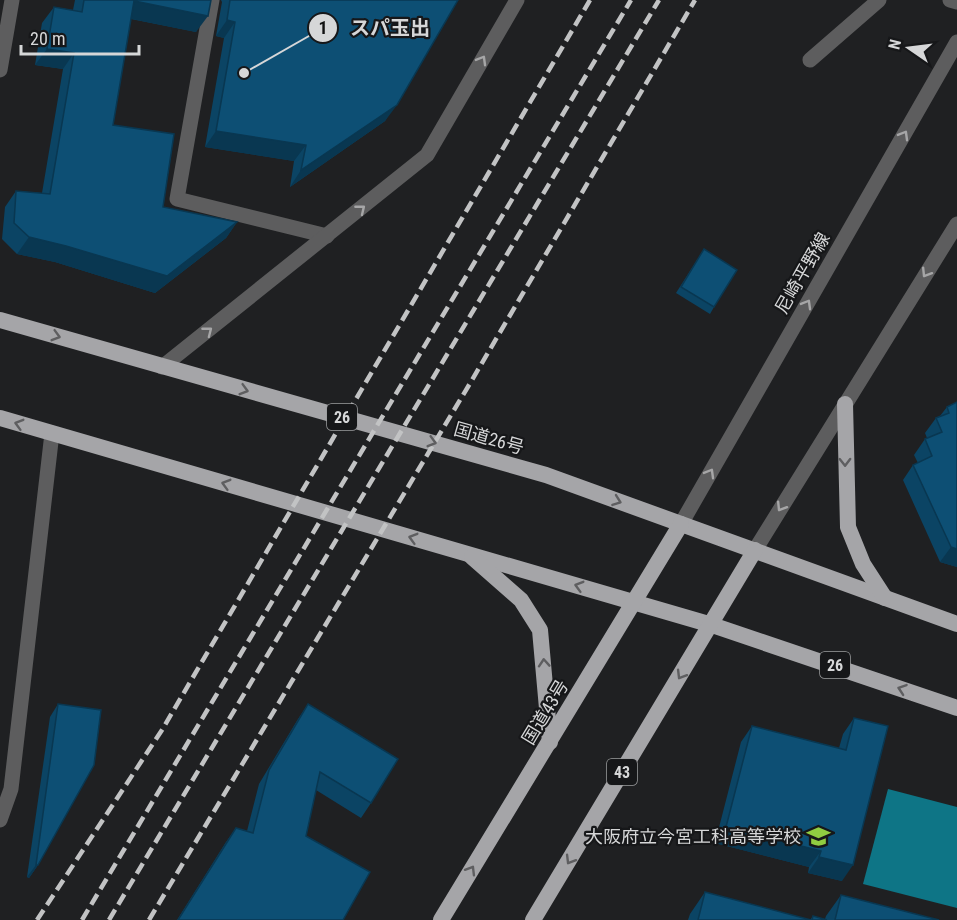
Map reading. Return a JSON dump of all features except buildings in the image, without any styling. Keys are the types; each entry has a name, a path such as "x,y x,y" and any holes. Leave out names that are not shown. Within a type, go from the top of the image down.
{"highway":[{"name":"国道26号","path":"0,320 546,475 957,624"},
{"path":"845,404 848,527 863,564 885,598"},
{"name":"26","path":"0,418 712,625 957,708"},
{"name":"国道43号","path":"441,920 681,524"},
{"name":"43","path":"533,920 712,625 754,549"},
{"path":"470,554 521,600 540,630 549,742"}],"street":[{"path":"0,70 12,0"},
{"path":"212,0 177,199 327,236"},
{"path":"162,367 427,155 517,0"},
{"path":"810,60 879,0"},
{"path":"950,0 957,2"},
{"name":"尼崎平野線","path":"681,524 957,42"},
{"path":"754,549 957,224"},
{"path":"0,820 52,434"}],"water":[{"path":"888,789 957,807 957,908 863,884"}],"railway":[{"path":"37,920 162,730 590,0"},
{"path":"82,920 631,0"},
{"path":"109,920 659,0"},
{"path":"149,920 472,380 695,0"}],"place":[{"name":"スパ玉出","path":"244,73"},
{"name":"大阪府立今宮工科高等学校","path":"819,836"}]}
